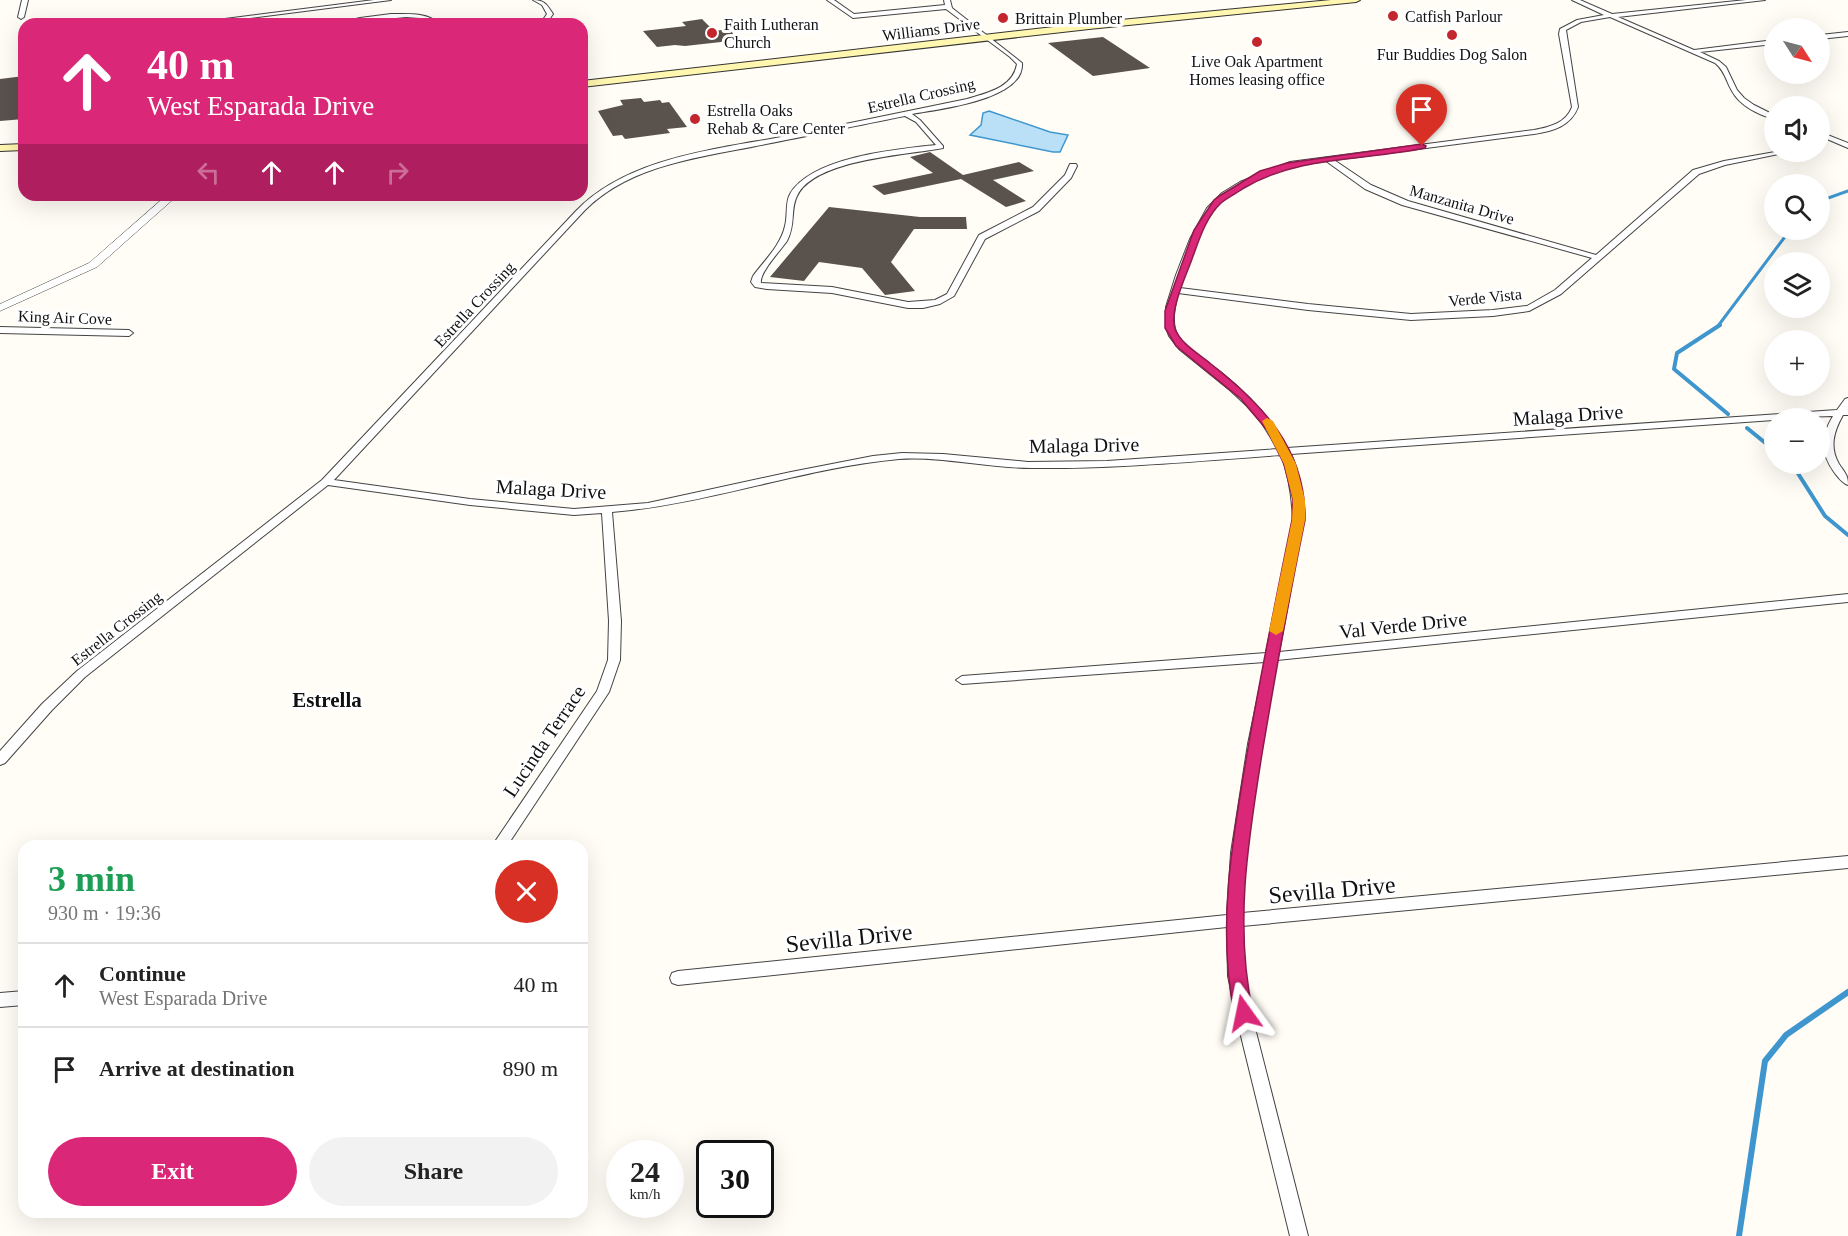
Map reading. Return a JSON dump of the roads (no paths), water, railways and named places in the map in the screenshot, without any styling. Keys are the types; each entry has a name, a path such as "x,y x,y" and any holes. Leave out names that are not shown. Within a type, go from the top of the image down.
{"main road":[{"name":"Williams Drive","path":"588,83 987,37 1356,0"},
{"path":"0,148 18,147"}],"street":[{"path":"21,17 25,0"},
{"path":"238,18 388,0"},
{"path":"536,0 544,4 550,14 547,18"},
{"path":"830,0 853,16 947,4 987,37"},
{"path":"1575,0 1711,58 1727,69 1734,89 1741,99 1764,112"},
{"path":"1299,1236 1245,1021 1236,976 1234,922 1238,853 1270,657 1298,520 1297,488 1285,452 1272,429 1255,407 1185,349 1174,336 1168,321 1176,290 1198,230 1217,202 1263,173 1290,164 1528,133 1561,124 1572,116 1575,107 1562,31 1579,21 1611,15 1762,0"},
{"path":"386,18 410,15 431,18"},
{"path":"1830,36 1848,33"},
{"name":"Estrella Crossing","path":"0,760 47,707 81,674 326,482 594,198 610,187 653,168 688,158 907,114 987,95 1004,88 1015,78 1020,72 1020,64 987,37"},
{"path":"1694,51 1764,43"},
{"path":"907,114 918,121 941,147 898,150 852,161 813,178 797,189 790,208 791,219 788,230 757,276 755,282 758,285 834,291 902,305 942,302 950,297 982,237 1036,209 1068,176 1073,166"},
{"path":"1830,138 1848,146"},
{"path":"1830,143 1848,139"},
{"name":"Verde Vista","path":"1176,290 1390,315 1430,317 1529,308 1558,292 1696,172 1724,163 1764,156"},
{"name":"Manzanita Drive","path":"1326,158 1368,187 1405,203 1599,258"},
{"path":"0,308 93,265 166,201"},
{"name":"King Air Cove","path":"0,330 129,333"},
{"path":"1848,401 1844,412 1828,431 1827,442 1834,465 1848,482"},
{"name":"Malaga Drive","path":"326,482 535,509 606,512 648,507 791,475 873,459 904,456 1047,466 1285,452 1844,412"},
{"name":"Lucinda Terrace","path":"503,840 603,692 614,660 615,621 606,512"},
{"name":"Val Verde Drive","path":"962,680 1270,657 1848,598"},
{"name":"Sevilla Drive","path":"678,978 1110,932 1848,862"},
{"path":"0,1000 18,998"}],"water":[{"path":"989,111 1050,132 1068,135 1060,152 1053,152 970,135 981,125 983,113"}],"waterway":[{"path":"1830,197 1848,191"},
{"path":"1718,326 1782,240"},
{"path":"1720,325 1677,353 1674,369 1728,414"},
{"path":"1747,428 1764,442"},
{"path":"1798,474 1825,516 1848,535"},
{"path":"1739,1236 1765,1061 1786,1035 1848,992"}],"place":[{"name":"Catfish Parlour","path":"1393,16"},
{"name":"Brittain Plumber","path":"1003,18"},
{"name":"Faith Lutheran Church","path":"712,33"},
{"name":"Fur Buddies Dog Salon","path":"1452,35"},
{"name":"Live Oak Apartment Homes leasing office","path":"1257,42"},
{"name":"Estrella Oaks Rehab & Care Center","path":"695,119"}],"district":[{"name":"Estrella","path":"327,700"}]}
